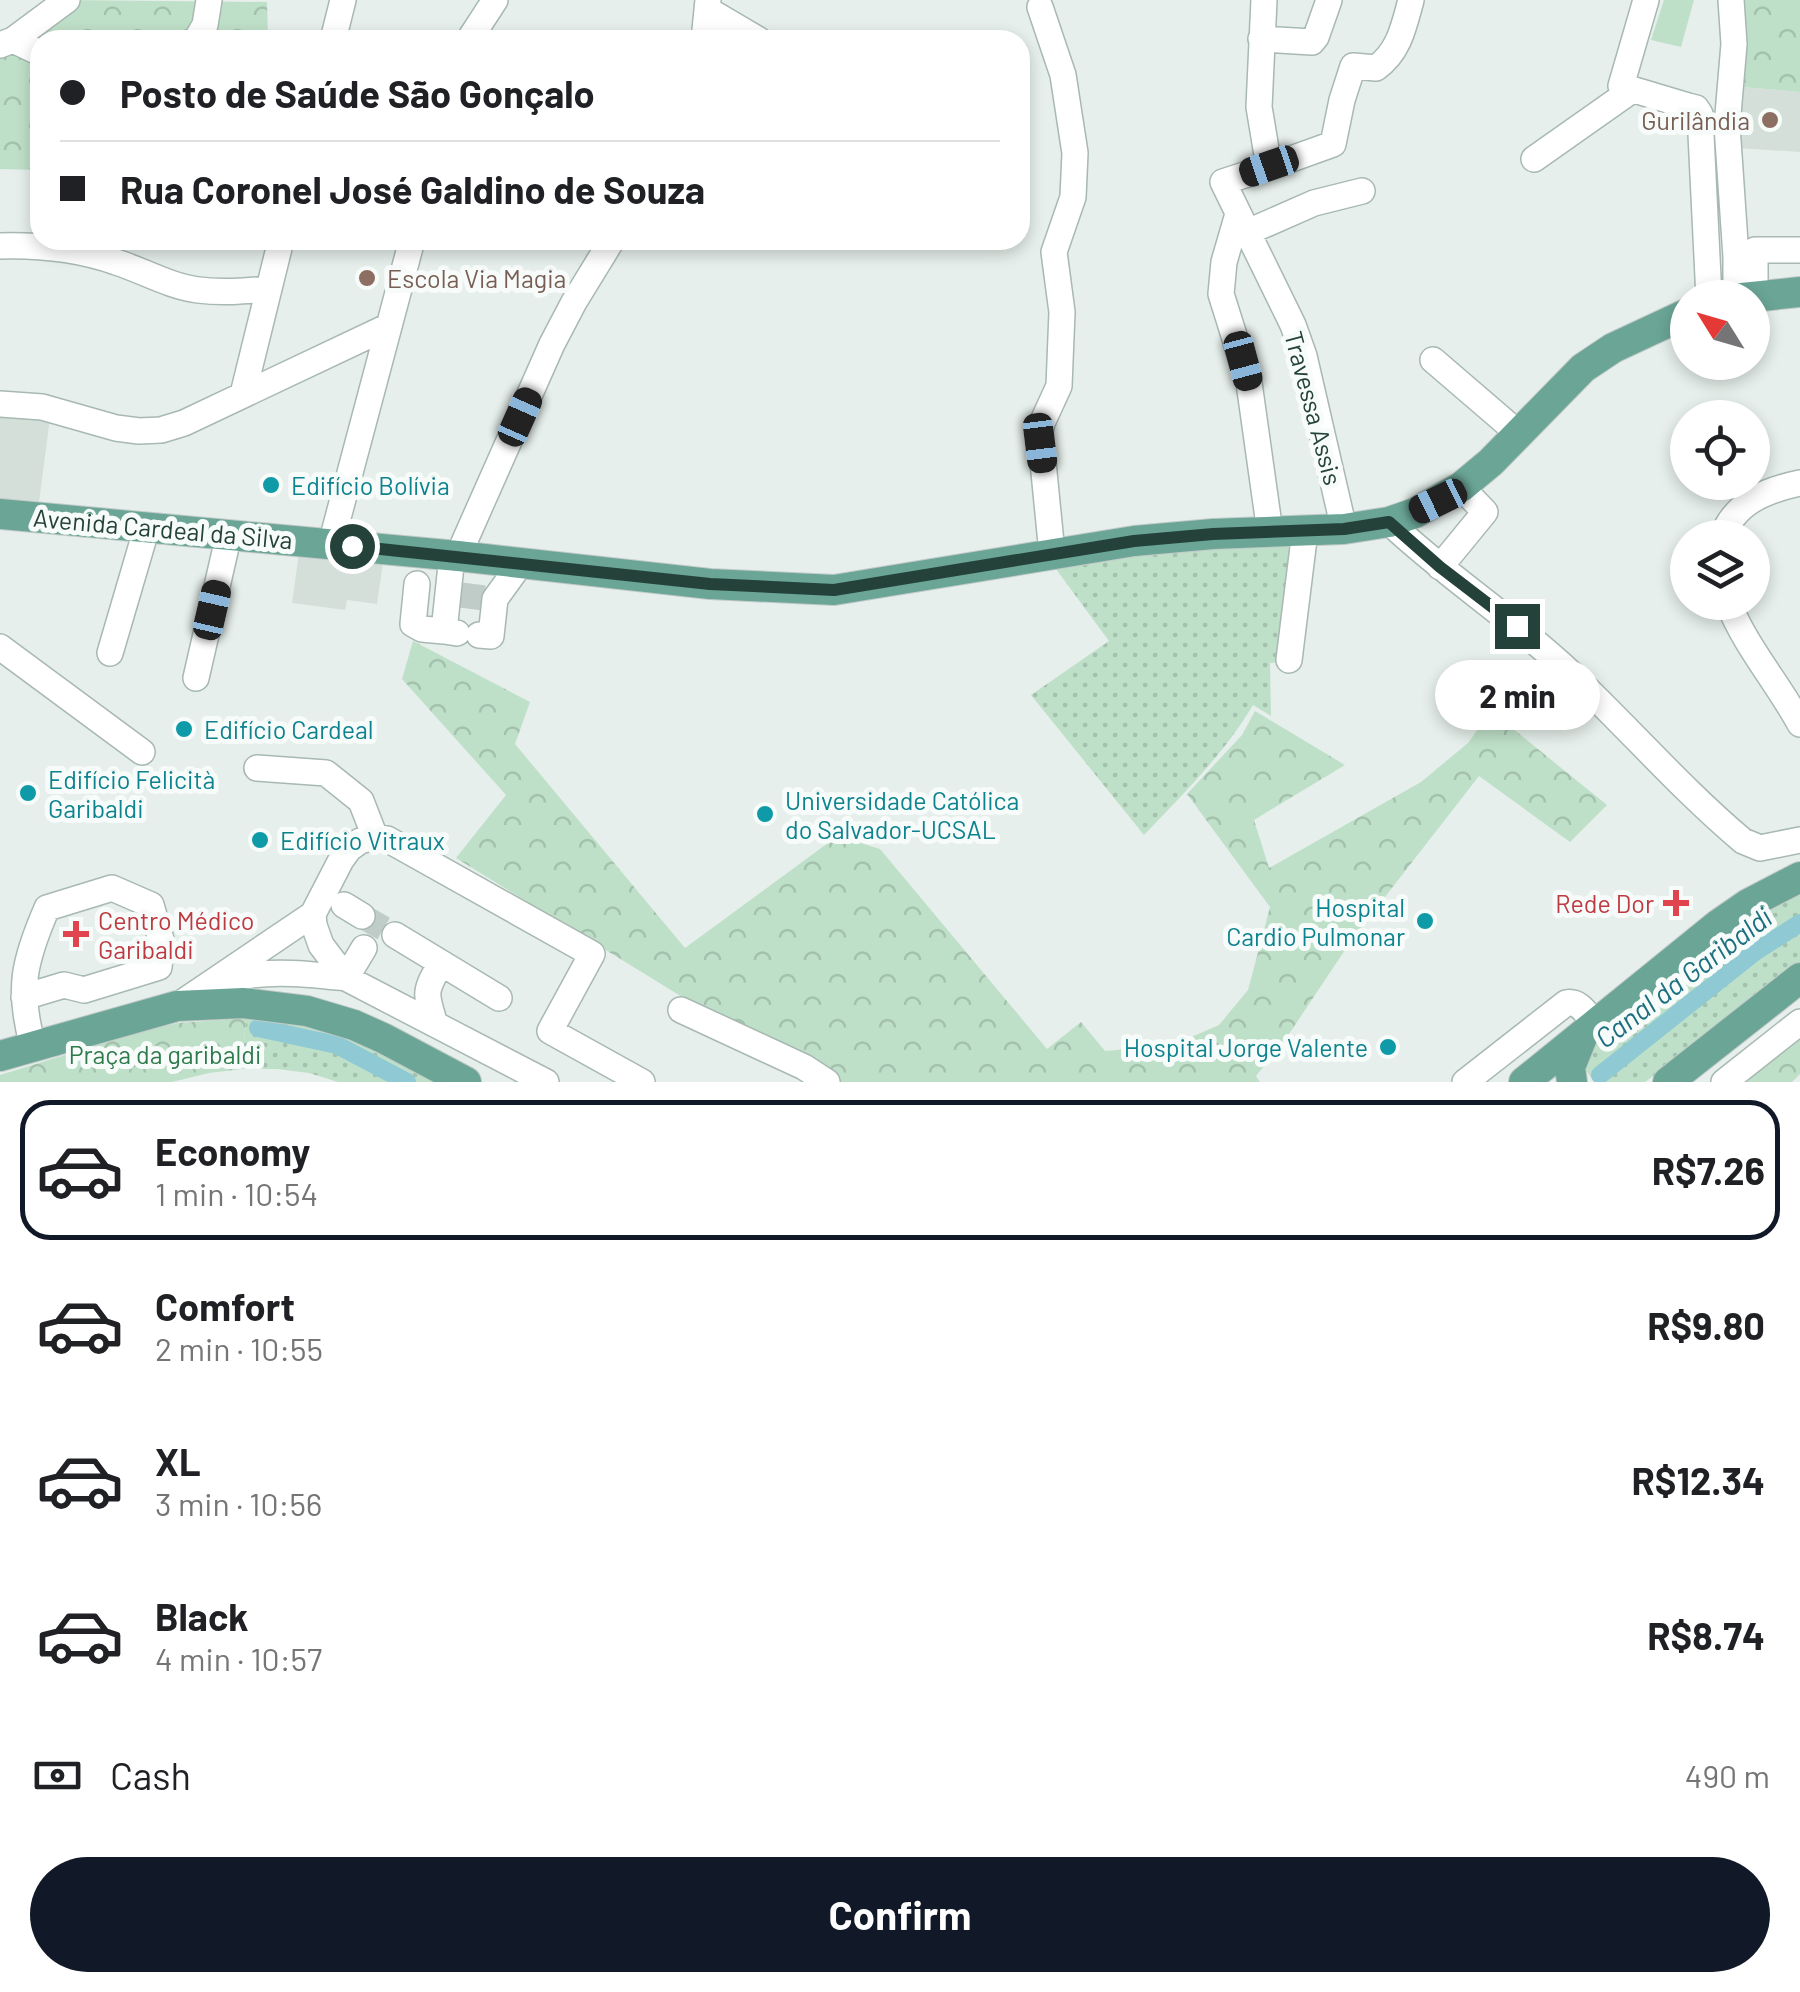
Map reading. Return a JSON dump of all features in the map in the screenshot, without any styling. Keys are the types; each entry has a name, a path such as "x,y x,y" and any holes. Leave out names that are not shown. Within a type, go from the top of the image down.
{"main road":[{"path":"1770,294 1800,292"},
{"name":"Avenida Cardeal da Silva","path":"0,514 710,584 834,590 1134,541 1344,529 1389,522 1462,487 1583,368 1613,348 1670,322"},
{"path":"1524,1082 1719,924 1793,878"},
{"path":"1668,1082 1800,978"},
{"path":"10,1049 172,1007 243,1003 307,1011 354,1025 466,1082"},
{"path":"1572,1082 1570,1067 1590,1028"}],"street":[{"path":"6,43 67,0"},
{"path":"202,30 209,0"},
{"path":"475,30 494,0"},
{"path":"1264,0 1259,107 1269,166 1334,144 1342,100 1354,66 1376,68 1389,58 1398,43 1410,0"},
{"path":"1262,39 1314,40 1329,0"},
{"path":"1646,0 1620,86 1696,108 1700,114 1709,280"},
{"path":"1732,0 1734,44 1727,126 1736,256 1745,280"},
{"path":"334,30 341,2"},
{"path":"705,30 708,5 745,30"},
{"path":"1040,7 1063,74 1075,152 1073,198 1054,252 1062,312 1059,386 1040,432 1052,553"},
{"path":"6,43 30,50"},
{"path":"1534,159 1632,90"},
{"name":"Travessa Assis","path":"1269,166 1223,182 1293,325 1304,356 1344,529"},
{"path":"1270,532 1251,395 1221,294 1224,262 1243,223 1362,190"},
{"path":"0,246 30,246"},
{"path":"60,250 116,262 196,290 269,289"},
{"path":"243,394 279,250"},
{"path":"331,544 409,250"},
{"path":"417,584 413,624 422,629 491,636 455,556 552,344 606,250"},
{"path":"1755,280 1762,250 1800,250"},
{"path":"0,404 42,407 116,428 161,430 184,423 389,326"},
{"path":"1433,360 1518,433"},
{"path":"1731,520 1744,504 1778,488 1800,483"},
{"path":"1440,567 1485,512 1462,487"},
{"path":"1389,522 1568,670 1743,840 1760,848 1800,840"},
{"path":"110,653 146,527"},
{"path":"1289,660 1305,531"},
{"path":"196,678 229,534"},
{"path":"460,633 472,597 521,564"},
{"path":"1737,620 1800,724"},
{"path":"0,647 142,752"},
{"path":"257,768 326,773 361,801 375,837"},
{"path":"10,1049 28,1026 24,975 31,944 48,908 112,888 151,905 162,943 160,967 172,1007 313,914 340,860 360,841 375,837 400,844 592,954 550,1031 642,1082"},
{"path":"313,914 320,945 346,978 546,1082"},
{"path":"395,935 499,998"},
{"path":"346,978 364,948"},
{"path":"435,1024 427,996 440,963"},
{"path":"24,997 64,985 84,990 160,967"},
{"path":"204,989 250,976 346,978"},
{"path":"1465,1082 1566,1003 1578,1004 1590,1028"},
{"path":"681,1010 804,1067 827,1082"},
{"path":"1724,1082 1800,1022"}],"shaded area":[{"name":"Gurilândia","path":"1742,87 1800,92 1800,152 1737,148"},
{"path":"0,416 50,418 39,502 0,499"},
{"path":"299,553 383,563 377,604 347,600 345,610 292,603"}],"green space":[{"path":"67,0 267,2 268,30 30,30 30,170 0,169 0,45"},
{"path":"1664,0 1694,0 1681,47 1651,40"},
{"path":"1744,0 1800,0 1800,92 1742,87"},
{"path":"1283,539 1295,557 1284,662 1270,663 1271,716 1253,705 1216,757 1144,835 1031,695 1109,641 1053,565"},
{"path":"413,641 530,702 515,744 685,948 828,843 848,839 880,849 1047,1049 1081,1022 1105,1051 1173,1045 1219,1025 1248,990 1270,907 1187,794 1242,735 1255,711 1345,765 1254,820 1269,868 1421,782 1468,743 1491,711 1607,805 1570,842 1479,776 1353,938 1285,1040 1256,1076 1260,1082 817,1082 822,1071 679,995 456,858 506,795 402,679"},
{"path":"1800,894 1800,968 1645,1082 1594,1082 1585,1069 1590,1047 1749,920"},
{"path":"246,1018 317,1027 354,1039 435,1082 338,1082 309,1073 242,1069"},
{"name":"Praça da garibaldi","path":"246,1018 242,1069 172,1082 0,1082 0,1075 146,1030 178,1023"},
{"path":"1800,1038 1800,1074 1792,1082 1743,1082"}],"waterway":[{"name":"Canal da Garibaldi","path":"1600,1075 1755,952 1800,923"},
{"name":"Canal da Garibaldi","path":"258,1028 337,1045 407,1082"}],"tunnel":[{"path":"461,595 484,598"},
{"path":"362,916 395,935"}],"place":[{"name":"Gurilândia","path":"1770,120"},
{"name":"Escola Via Magia","path":"367,278"},
{"name":"Edifício Bolívia","path":"271,485"},
{"name":"Edifício Cardeal","path":"184,729"},
{"name":"Edifício Felicità Garibaldi","path":"28,793"},
{"name":"Universidade Católica do Salvador-UCSAL","path":"765,814"},
{"name":"Edifício Vitraux","path":"260,840"},
{"name":"Rede Dor","path":"1676,903"},
{"name":"Hospital Cardio Pulmonar","path":"1425,921"},
{"name":"Centro Médico Garibaldi","path":"76,934"},
{"name":"Hospital Jorge Valente","path":"1388,1047"}],"route":[{"path":"352,546 710,584 834,590 1134,541 1344,529 1389,522 1517,626"}]}
